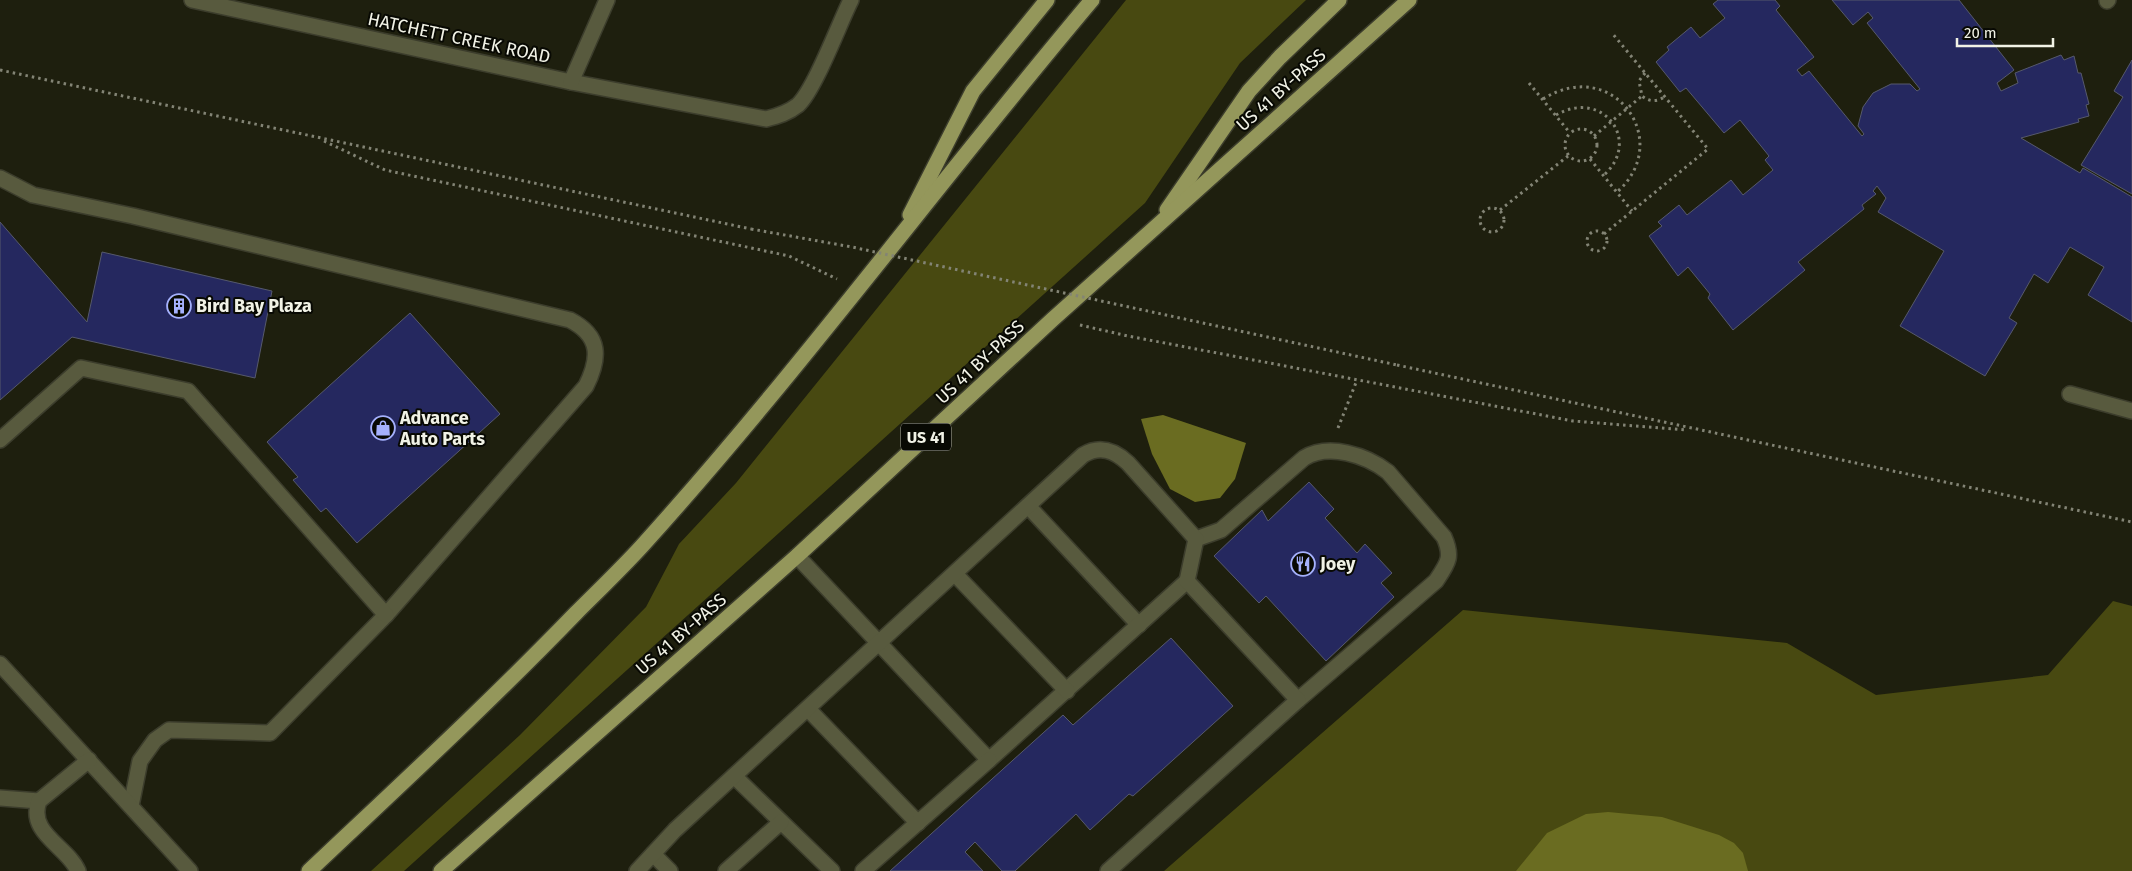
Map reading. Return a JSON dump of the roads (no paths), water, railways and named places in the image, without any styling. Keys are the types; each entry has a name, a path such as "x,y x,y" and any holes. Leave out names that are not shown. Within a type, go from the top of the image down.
{"main road":[{"path":"895,244 973,91 1047,0"},
{"path":"309,871 519,672 641,547 765,405 1036,66 1092,0"},
{"path":"1151,232 1249,92 1280,57 1339,0"},
{"name":"US 41 BY-PASS","path":"441,871 797,556 1053,319 1409,0"}],"street":[{"name":"HATCHETT CREEK ROAD","path":"192,0 571,82 766,119 784,115 799,104 811,86 850,0"},
{"path":"571,82 607,0"},
{"path":"0,178 34,196 133,216 570,320 586,332 596,348 594,370 586,386 386,615 270,733 169,730 155,740 140,761 131,806"},
{"path":"0,440 81,368 188,391 386,615"},
{"path":"2070,394 2132,411"},
{"path":"637,871 675,830 1082,455 1094,449 1116,453 1128,463 1196,539"},
{"path":"1108,871 1298,700 1436,581 1450,558 1449,548 1444,536 1388,472 1361,457 1329,451 1312,453 1304,458 1221,530 1196,539"},
{"path":"1028,506 1140,624"},
{"path":"864,871 1067,691 1188,580 1196,539"},
{"path":"797,556 989,760"},
{"path":"955,574 1067,691"},
{"path":"1188,580 1298,700"},
{"path":"0,664 190,871"},
{"path":"808,709 918,823"},
{"path":"77,869 46,835 36,814 39,801 89,760"},
{"path":"734,776 832,871"},
{"path":"0,798 39,801"},
{"path":"726,871 781,822"},
{"path":"653,854 670,871"}],"place":[{"name":"Bird Bay Plaza","path":"179,306"},
{"name":"Advance Auto Parts","path":"383,428"},
{"name":"Joey","path":"1303,564"}]}
